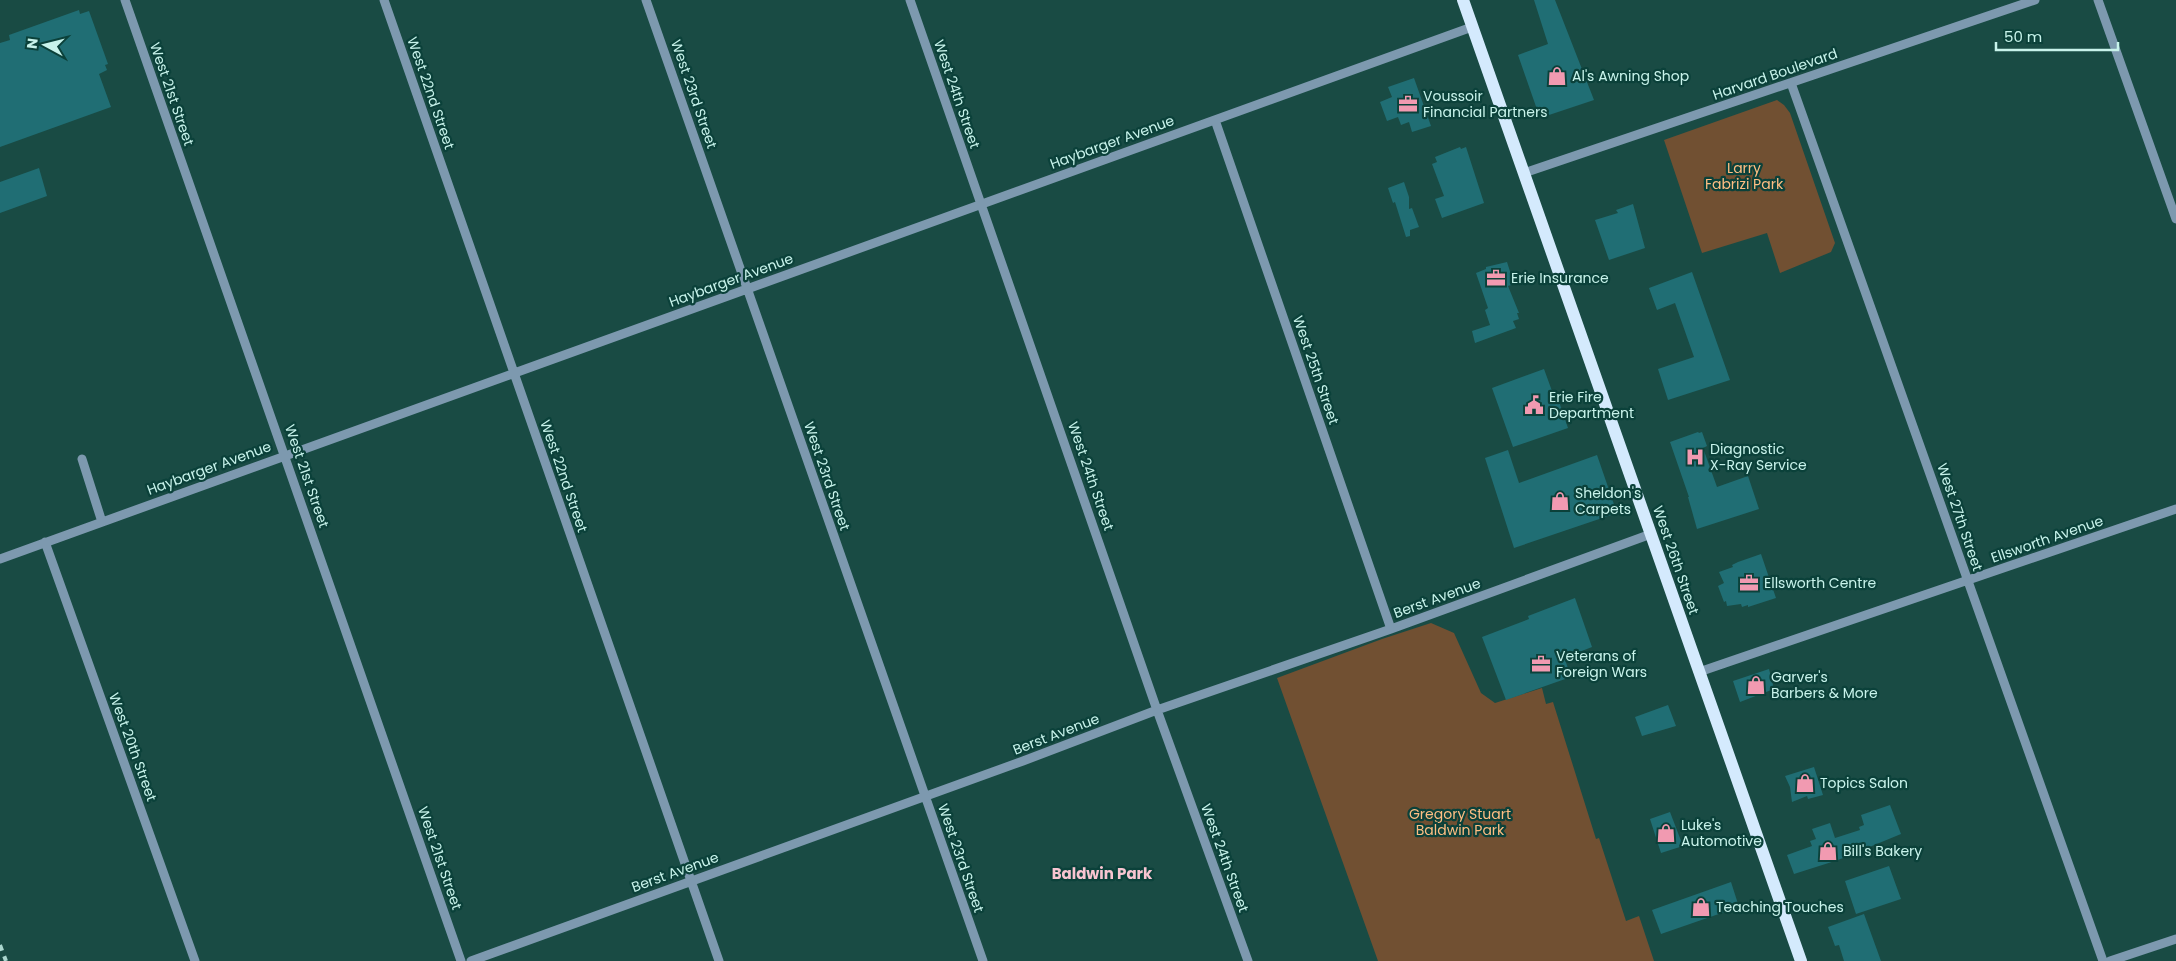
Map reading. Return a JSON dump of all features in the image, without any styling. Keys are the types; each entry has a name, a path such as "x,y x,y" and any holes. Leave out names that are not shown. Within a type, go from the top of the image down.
{"main road":[{"name":"West 26th Street","path":"1463,0 1801,961"}],"street":[{"name":"West 21st Street","path":"125,0 461,961"},
{"name":"West 22nd Street","path":"384,0 718,961"},
{"name":"West 23rd Street","path":"646,0 983,961"},
{"name":"West 24th Street","path":"910,0 1157,710 1248,961"},
{"name":"Harvard Boulevard","path":"1524,173 2034,0"},
{"path":"2098,0 2176,219"},
{"name":"Haybarger Avenue","path":"0,559 1472,27"},
{"name":"West 27th Street","path":"1791,82 2103,961"},
{"name":"West 25th Street","path":"1214,120 1391,629"},
{"path":"82,459 102,522"},
{"name":"Ellsworth Avenue","path":"1699,672 2176,509"},
{"name":"Berst Avenue","path":"471,961 1157,710 1391,629 1651,534"},
{"name":"West 20th Street","path":"45,542 196,961"},
{"path":"2110,961 2176,939"}],"green space":[{"name":"Larry Fabrizi Park","path":"1777,100 1790,113 1835,243 1831,252 1780,273 1767,233 1702,253 1664,140"},
{"name":"Gregory Stuart Baldwin Park","path":"1431,623 1454,633 1481,693 1495,703 1542,688 1546,704 1553,702 1596,839 1599,838 1626,921 1639,916 1654,961 1378,961 1277,678"}],"building":[{"path":"1534,0 1555,0 1594,100 1540,118 1518,55 1548,44"},
{"path":"79,10 80,14 89,11 108,64 105,65 107,70 99,74 111,107 0,147 0,43 10,40 9,35"},
{"path":"1414,78 1431,126 1412,132 1409,122 1401,125 1398,117 1387,121 1380,102 1392,97 1388,87"},
{"path":"1460,147 1461,149 1466,147 1484,203 1442,218 1435,199 1444,196 1432,164 1437,162 1435,157"},
{"path":"39,168 47,196 0,213 0,182"},
{"path":"1404,182 1409,197 1409,209 1412,208 1419,227 1410,230 1410,236 1406,237 1395,202 1393,203 1388,188"},
{"path":"1633,204 1645,248 1609,260 1595,220 1618,213 1616,210"},
{"path":"1507,262 1514,284 1508,286 1519,313 1517,313 1519,319 1513,321 1516,328 1475,343 1472,331 1490,325 1485,310 1488,308 1476,273 1486,269 1486,267"},
{"path":"1692,272 1730,380 1668,400 1658,369 1694,357 1675,303 1657,310 1649,288"},
{"path":"1544,369 1552,391 1555,390 1568,428 1513,447 1492,388"},
{"path":"1702,432 1707,446 1703,448 1717,487 1748,476 1759,509 1697,529 1689,497 1670,442"},
{"path":"1508,450 1519,483 1597,455 1617,513 1514,548 1485,458"},
{"path":"1761,554 1776,598 1748,607 1748,605 1742,607 1741,604 1727,606 1718,586 1724,583 1719,572 1733,567 1732,565 1738,562"},
{"path":"1575,598 1592,647 1564,658 1569,670 1566,671 1568,678 1506,700 1482,637 1529,619 1528,616"},
{"path":"1769,669 1774,689 1740,702 1733,681"},
{"path":"1668,705 1676,726 1642,736 1635,717"},
{"path":"1814,767 1823,795 1808,799 1807,796 1792,802 1790,787 1785,776"},
{"path":"1890,805 1901,834 1838,860 1794,874 1787,855 1812,846 1810,841 1816,839 1812,829 1830,823 1835,838 1860,830 1859,827 1864,825 1861,815"},
{"path":"1670,812 1683,846 1661,853 1650,819"},
{"path":"1889,866 1901,899 1856,914 1845,881"},
{"path":"1731,882 1739,907 1661,934 1652,910"},
{"path":"1864,914 1881,961 1844,961 1839,945 1835,946 1828,927"}],"railway":[{"path":"0,945 6,961"}],"place":[{"name":"Al's Awning Shop","path":"1557,76"},
{"name":"Voussoir Financial Partners","path":"1408,104"},
{"name":"Erie Insurance","path":"1496,278"},
{"name":"Erie Fire Department","path":"1534,405"},
{"name":"Diagnostic X-Ray Service","path":"1695,457"},
{"name":"Sheldon's Carpets","path":"1560,501"},
{"name":"Ellsworth Centre","path":"1749,583"},
{"name":"Veterans of Foreign Wars","path":"1541,664"},
{"name":"Garver's Barbers & More","path":"1756,685"},
{"name":"Topics Salon","path":"1805,783"},
{"name":"Luke's Automotive","path":"1666,833"},
{"name":"Bill's Bakery","path":"1828,851"},
{"name":"Teaching Touches","path":"1701,907"}],"district":[{"name":"Baldwin Park","path":"1102,873"}]}
